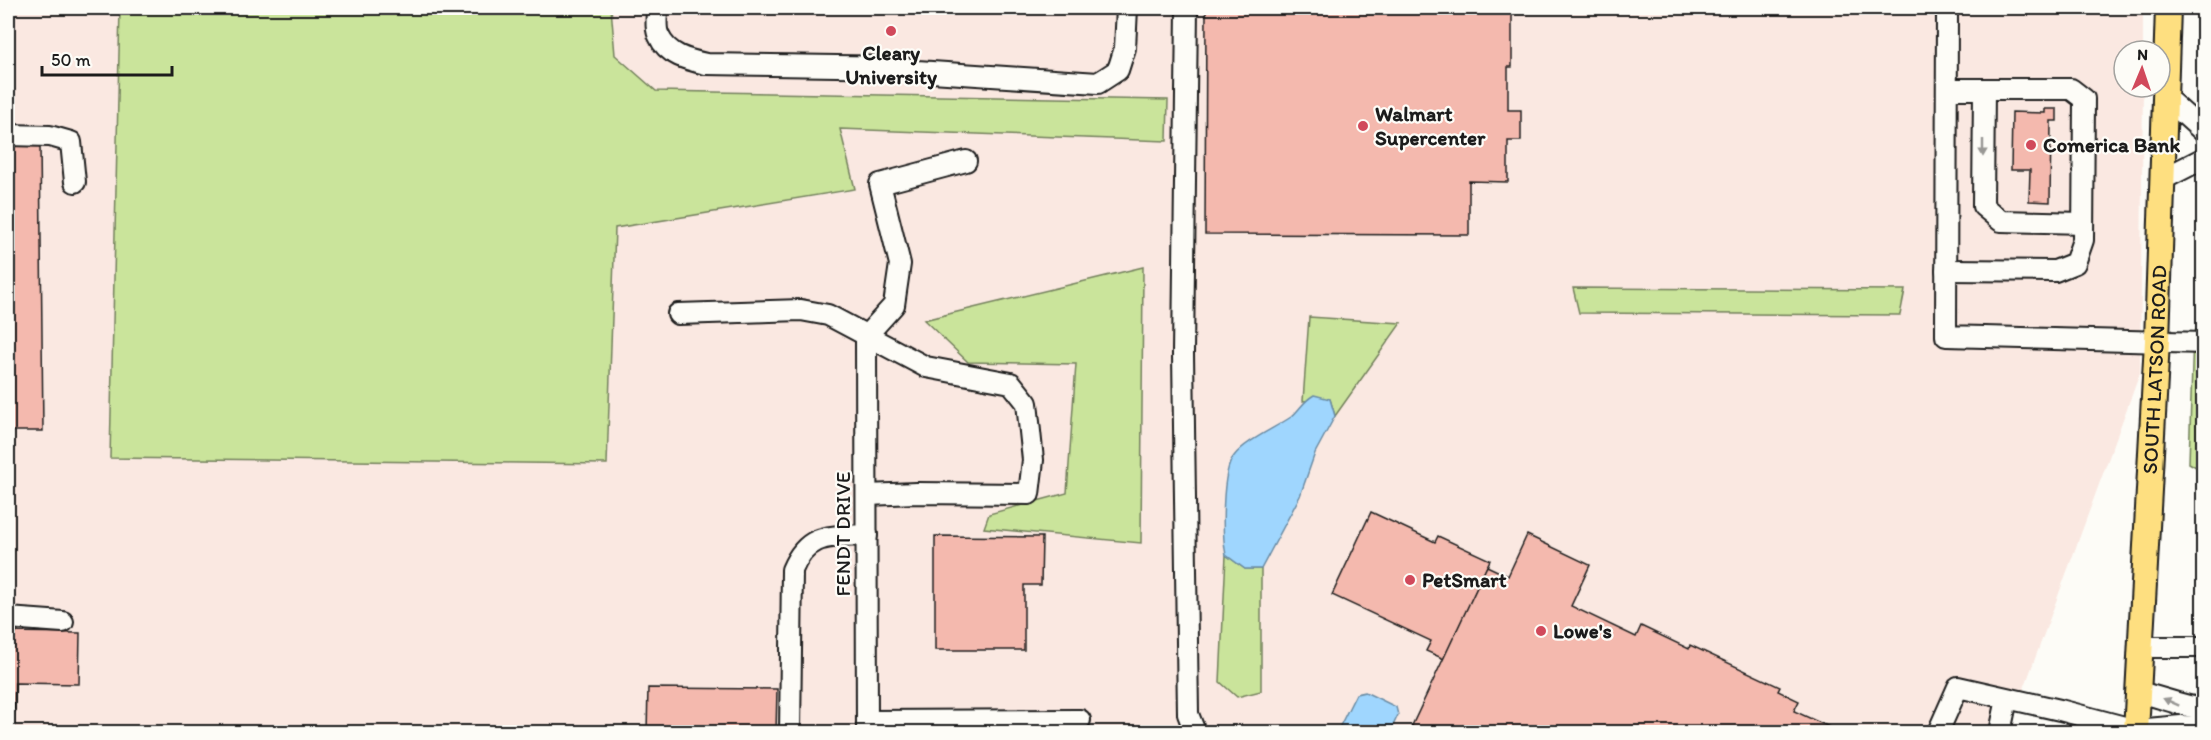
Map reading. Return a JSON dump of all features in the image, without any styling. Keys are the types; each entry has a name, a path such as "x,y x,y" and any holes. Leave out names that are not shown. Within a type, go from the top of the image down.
{"main road":[{"name":"SOUTH LATSON ROAD","path":"2167,39 2168,8"},
{"name":"SOUTH LATSON ROAD","path":"2136,731 2157,341 2165,99"}],"street":[{"path":"657,8 658,35 668,50 684,59 706,64 902,67 917,72 1098,83 1118,70 1125,48 1127,8"},
{"path":"1187,8 1182,354 1188,714 1195,732"},
{"path":"1947,8 1946,336 2204,343"},
{"path":"1946,270 2055,271 2075,263 2083,240 2084,99 2071,89 1947,89"},
{"path":"1983,89 1983,206 2001,221 2083,223"},
{"path":"2167,99 2204,132"},
{"path":"8,135 50,136 71,142 75,182"},
{"path":"2163,179 2204,158"},
{"path":"866,336 894,305 900,264 880,184 966,161"},
{"path":"678,314 801,310 828,315 926,367 1011,383 1027,403 1033,460 1029,494 867,495"},
{"name":"FENDT DRIVE","path":"866,336 867,727"},
{"path":"790,732 792,570 799,554 813,541 831,537 867,535"},
{"path":"8,618 63,622"},
{"path":"2141,647 2204,647"},
{"path":"1938,732 1958,687 2060,710 2136,731 2181,726 2204,727"},
{"path":"2138,692 2181,706 2204,709"},
{"path":"2000,732 2007,699"},
{"path":"867,727 1080,720"}],"shaded area":[{"path":"8,8 120,8 110,458 607,464 615,228 854,190 839,129 1167,141 1168,100 656,91 615,55 611,8 2143,8 2143,39 2112,39 2112,99 2143,99 2140,373 2008,732 8,732"}],"green space":[{"path":"120,8 611,8 615,55 656,91 1168,100 1167,141 840,129 855,189 615,228 607,464 110,458"},
{"path":"1143,267 1141,543 984,528 989,514 1067,493 1076,364 968,362 924,320"},
{"path":"1573,288 1905,290 1900,315 1579,313"},
{"path":"1309,317 1401,323 1335,416 1330,399 1303,401"},
{"path":"2203,324 2203,471 2189,463 2193,333"},
{"path":"1226,555 1245,569 1261,569 1261,691 1237,697 1220,682"}],"water":[{"path":"1314,395 1330,399 1335,416 1315,453 1300,496 1261,569 1245,569 1226,555 1223,519 1225,489 1230,464 1234,456 1245,445 1291,417"},
{"path":"1365,692 1396,707 1398,715 1390,732 1337,732 1356,694"}],"building":[{"name":"Walmart Supercenter","path":"1206,8 1512,8 1512,67 1508,67 1508,110 1521,110 1521,141 1508,141 1508,182 1469,181 1469,235 1205,234"},
{"name":"Comerica Bank","path":"2045,109 2057,109 2057,121 2051,121 2050,202 2029,201 2030,170 2011,170 2012,112 2045,113"},
{"path":"8,144 40,144 43,431 8,431"},
{"name":"PetSmart","path":"1371,512 1435,542 1438,536 1490,560 1444,659 1426,651 1431,641 1332,595"},
{"name":"Lowe's","path":"1527,535 1590,565 1571,606 1636,637 1641,626 1689,649 1690,645 1780,687 1778,691 1799,701 1794,711 1840,732 1409,732 1487,566 1508,576"},
{"path":"935,536 1042,537 1041,585 1024,585 1024,650 935,650"},
{"path":"8,632 80,633 79,684 15,683 14,730 8,730"},
{"path":"648,688 777,689 776,732 647,732"}],"place":[{"name":"Cleary University","path":"891,31"},
{"name":"Walmart Supercenter","path":"1363,126"},
{"name":"Comerica Bank","path":"2031,145"},
{"name":"PetSmart","path":"1410,580"},
{"name":"Lowe's","path":"1541,631"}]}
